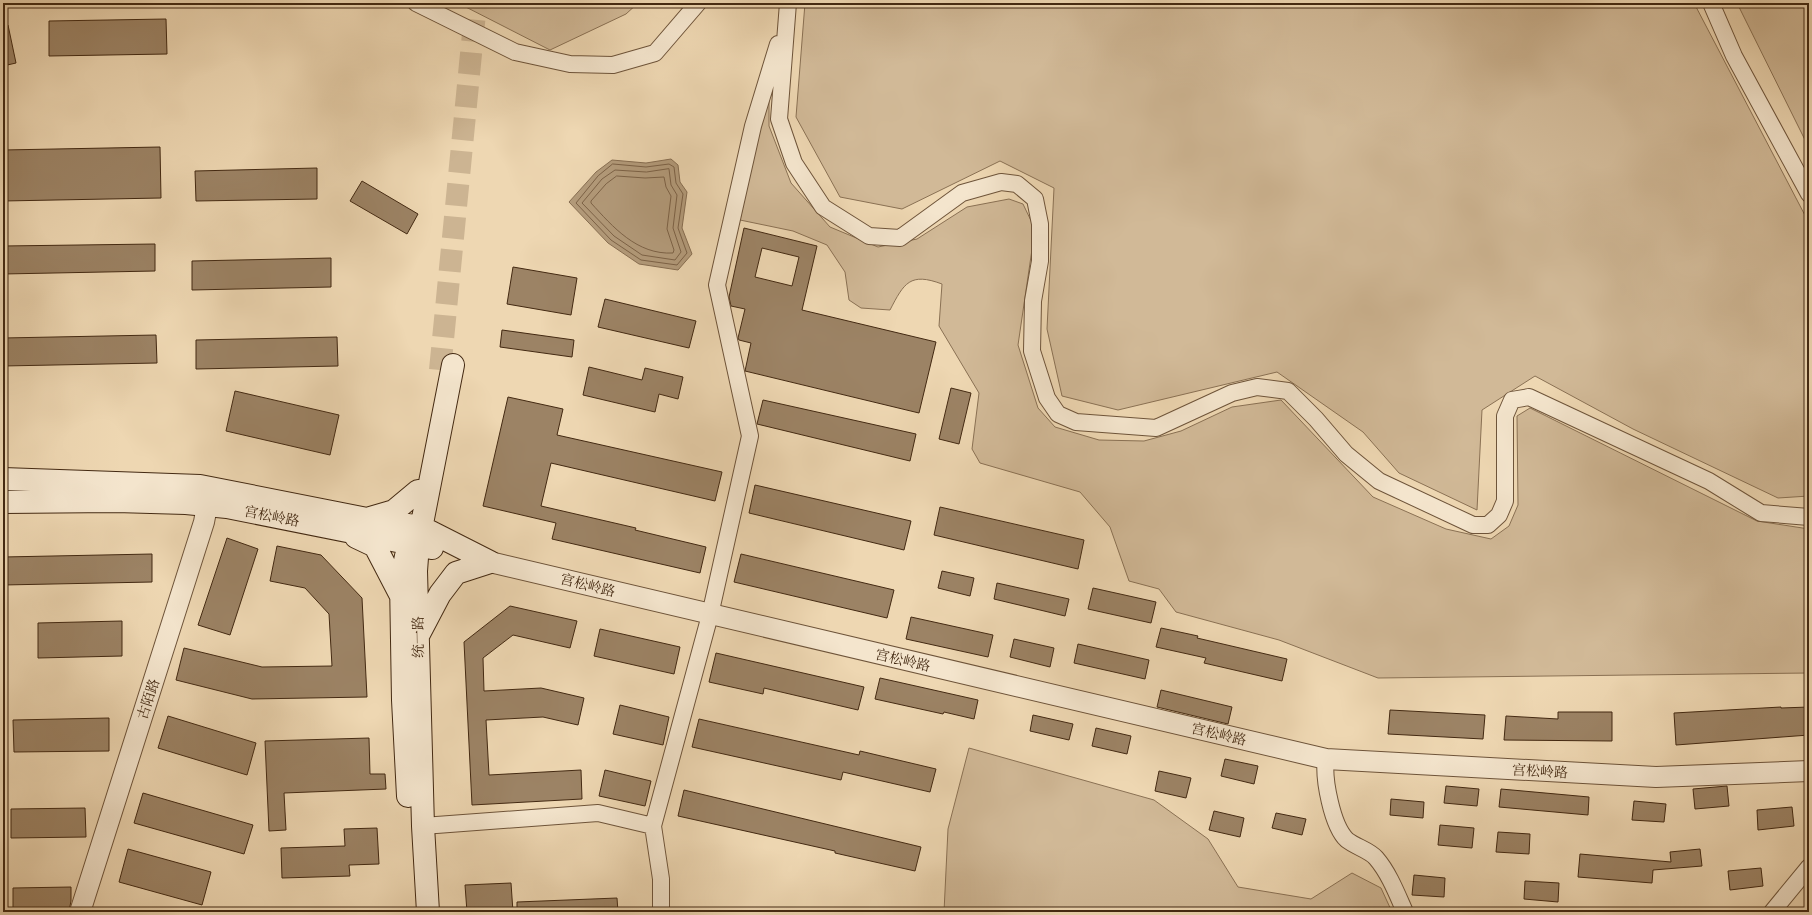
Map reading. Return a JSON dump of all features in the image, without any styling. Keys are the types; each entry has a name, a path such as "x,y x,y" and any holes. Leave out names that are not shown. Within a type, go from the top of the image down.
{"main road":[{"name":"统一路","path":"414,912 403,700 401,581 415,535 446,368 418,491 415,535 423,826 428,912"},
{"path":"3,479 204,496 367,519 415,535"},
{"path":"367,519 394,511 418,491"},
{"name":"宫松岭路","path":"3,502 116,501 204,496 227,508 340,530 415,535 490,562"},
{"path":"340,530 375,546 402,596"},
{"path":"418,636 440,594 456,573 490,562"}],"street":[{"path":"416,3 515,52 570,64 613,65 656,53 698,3"},
{"path":"787,3 779,119 794,163 823,207 869,236 900,238 962,193 1001,182 1017,184 1035,199 1040,224 1040,260 1033,301 1032,352 1047,398 1058,414 1076,422 1156,428 1232,393 1257,387 1288,391 1316,419 1346,454 1380,481 1473,525 1488,525 1499,516 1505,501 1505,416 1512,400 1529,397 1708,480 1761,512 1809,517"},
{"path":"661,912 661,879 653,826 710,615 750,436 716,286 753,126 778,44 787,3"},
{"path":"1711,3 1734,56 1809,194"},
{"name":"古陌路","path":"80,912 204,496"},
{"name":"宫松岭路","path":"490,562 1326,759 1656,777 1809,771"},
{"path":"1326,759 1325,769 1332,815 1347,839 1376,857 1391,882 1404,912"},
{"path":"423,826 598,813 653,826"},
{"path":"1772,912 1809,867"}],"shaded area":[{"path":"458,3 638,3 626,14 550,50"},
{"path":"805,3 1694,3 1809,223 1809,496 1778,498 1633,429 1535,376 1482,410 1477,510 1399,473 1363,432 1277,372 1118,410 1062,396 1047,329 1054,188 1000,161 902,209 840,197 796,117"},
{"path":"1737,3 1809,3 1809,148"},
{"path":"769,85 769,126 791,183 830,227 878,247 917,239 967,207 1009,199 1023,204 1035,229 1018,345 1038,408 1055,427 1099,440 1144,441 1181,431 1232,407 1281,400 1373,497 1446,529 1491,539 1509,526 1518,505 1517,416 1530,408 1757,521 1809,529 1809,673 1378,678 1279,640 1176,612 1159,589 1129,581 1110,527 1080,492 980,463 972,449 979,393 939,326 942,284 922,279 915,280 909,282 904,287 890,310 861,308 849,300 845,272 827,245 793,231 740,220"},
{"path":"969,748 1154,800 1208,839 1238,887 1311,899 1352,873 1381,888 1392,912 944,912 948,829"}],"water":[{"path":"671,159 678,165 680,182 687,192 682,228 692,254 678,270 639,264 608,243 569,202 596,172 612,160 646,163"}],"building":[{"path":"166,19 167,54 49,56 49,21"},
{"path":"8,25 16,63 3,66 3,26"},
{"path":"160,147 161,198 3,201 3,150"},
{"path":"317,168 317,199 196,201 195,171"},
{"path":"362,181 418,214 407,234 350,201"},
{"path":"744,228 817,246 802,310 936,342 919,413 745,371 751,343 739,340 738,338 745,309 731,306 729,297","holes":["762,248 799,257 792,286 755,277"]},
{"path":"155,244 155,271 3,274 3,246"},
{"path":"331,258 331,287 192,290 192,261"},
{"path":"513,267 577,278 571,315 507,304"},
{"path":"605,299 696,321 689,348 598,327"},
{"path":"502,330 574,340 572,357 500,347"},
{"path":"156,335 157,363 3,366 3,338"},
{"path":"337,337 338,366 196,369 196,340"},
{"path":"589,367 642,380 645,368 683,377 678,399 659,394 655,412 583,395"},
{"path":"951,388 971,393 959,444 939,439"},
{"path":"235,391 339,415 330,455 226,431"},
{"path":"508,397 563,409 557,435 722,472 715,501 551,463 541,506 636,528 635,530 706,547 700,573 552,539 556,523 483,506"},
{"path":"763,400 916,434 910,461 757,424"},
{"path":"755,485 911,521 904,550 749,513"},
{"path":"940,507 1084,540 1078,569 934,535"},
{"path":"227,538 258,549 230,635 198,625"},
{"path":"277,546 321,555 362,598 367,697 252,699 176,680 184,648 262,667 332,666 329,614 305,588 270,581"},
{"path":"152,554 152,582 3,585 3,557"},
{"path":"741,554 894,590 887,618 734,582"},
{"path":"942,571 974,578 970,596 938,588"},
{"path":"997,583 1069,599 1065,616 994,599"},
{"path":"1093,588 1156,602 1151,623 1088,609"},
{"path":"510,606 577,621 570,648 513,635 483,658 484,691 541,688 584,698 578,725 543,717 486,720 489,775 581,770 582,799 472,805 464,642"},
{"path":"911,617 993,635 988,657 906,639"},
{"path":"122,621 122,656 38,658 38,623"},
{"path":"1161,628 1287,659 1282,681 1204,663 1206,658 1156,647"},
{"path":"600,629 680,647 674,674 594,656"},
{"path":"1014,639 1054,648 1050,667 1010,657"},
{"path":"1078,644 1149,660 1145,679 1074,663"},
{"path":"716,653 864,687 858,710 764,688 763,694 709,682"},
{"path":"880,678 978,700 974,719 944,712 943,714 875,699"},
{"path":"1161,690 1232,707 1228,724 1157,707"},
{"path":"620,705 669,717 663,745 613,734"},
{"path":"1781,707 1809,707 1809,735 1676,745 1674,713"},
{"path":"1390,710 1485,715 1483,739 1388,734"},
{"path":"1558,712 1612,712 1612,741 1504,740 1506,716 1558,719"},
{"path":"1033,715 1073,724 1069,740 1030,731"},
{"path":"168,716 256,743 247,775 158,748"},
{"path":"109,718 109,751 14,752 13,720"},
{"path":"699,719 859,755 860,751 936,769 930,792 843,772 841,780 692,747"},
{"path":"1096,728 1131,736 1127,754 1092,746"},
{"path":"369,738 370,774 385,774 386,789 284,793 286,830 269,831 265,741"},
{"path":"1225,759 1258,766 1254,784 1221,776"},
{"path":"605,770 651,781 645,806 599,796"},
{"path":"1159,771 1191,778 1186,798 1155,791"},
{"path":"1446,786 1479,789 1477,806 1444,803"},
{"path":"1727,786 1729,806 1695,809 1693,789"},
{"path":"1501,789 1589,797 1588,815 1499,807"},
{"path":"684,790 921,847 915,871 835,853 835,851 678,816"},
{"path":"143,793 253,825 244,854 134,823"},
{"path":"1391,799 1424,802 1423,818 1390,815"},
{"path":"1634,801 1666,804 1664,822 1632,820"},
{"path":"1792,807 1794,826 1758,830 1757,810"},
{"path":"85,808 86,837 11,838 11,809"},
{"path":"1214,811 1244,818 1240,837 1209,830"},
{"path":"1276,813 1306,819 1302,835 1272,828"},
{"path":"1440,825 1474,828 1472,848 1438,845"},
{"path":"377,828 379,864 349,865 350,876 282,878 281,848 345,846 344,829"},
{"path":"1498,832 1530,834 1529,854 1496,852"},
{"path":"128,849 211,872 202,905 119,882"},
{"path":"1700,849 1702,866 1653,870 1652,883 1578,877 1580,854 1671,862 1670,852"},
{"path":"1761,868 1763,886 1730,890 1728,871"},
{"path":"1414,875 1445,878 1444,897 1412,895"},
{"path":"1525,881 1559,883 1558,902 1524,899"},
{"path":"511,883 513,912 467,912 465,885"},
{"path":"71,887 69,911 13,912 13,888"},
{"path":"617,898 618,912 517,912 517,902"}],"tunnel":[{"path":"440,370 476,3"}]}
